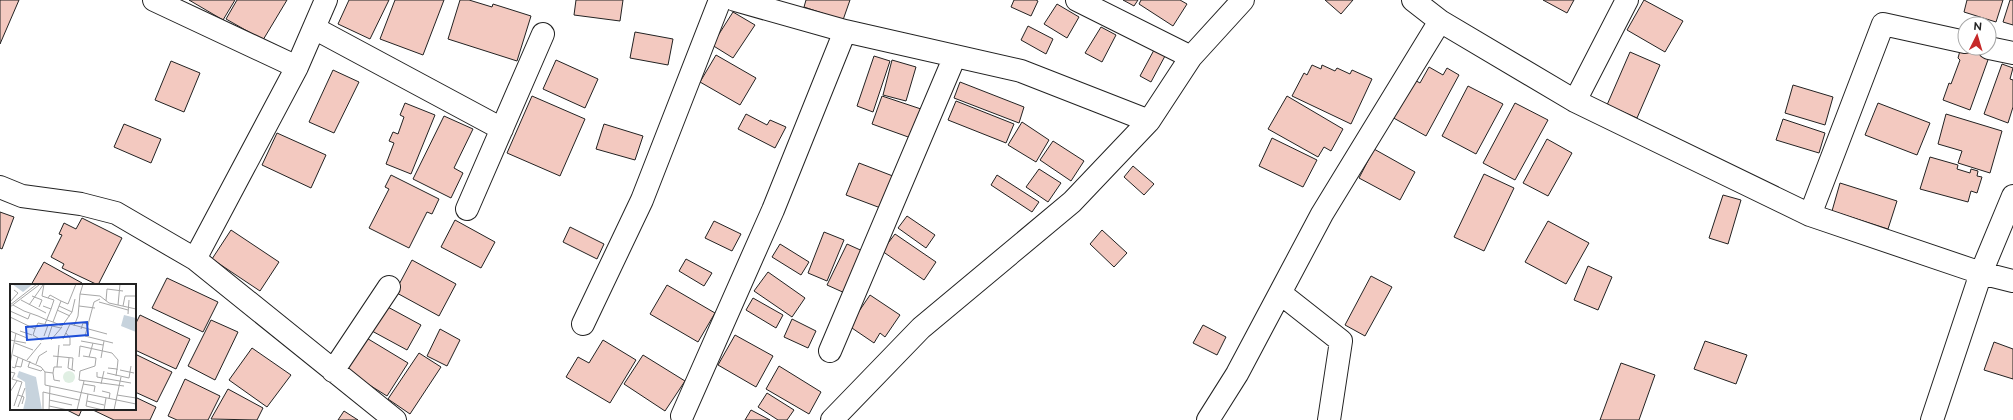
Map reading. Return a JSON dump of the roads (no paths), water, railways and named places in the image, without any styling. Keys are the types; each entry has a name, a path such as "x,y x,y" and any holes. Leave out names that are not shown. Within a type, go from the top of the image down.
{"street":[{"path":"154,0 297,67"},
{"path":"195,259 297,67 326,0"},
{"path":"583,324 642,200 720,0"},
{"path":"735,0 845,31 1021,71 1149,121"},
{"path":"1077,0 1191,57"},
{"path":"832,420 921,328 1072,202 1149,121 1191,57 1243,0"},
{"path":"1413,0 1440,21 1575,101 1810,215 1981,273 2013,281"},
{"path":"1575,101 1621,2"},
{"path":"1208,420 1237,374 1322,214 1440,21"},
{"path":"1810,215 1883,24 1957,40"},
{"path":"314,28 502,129"},
{"path":"682,416 773,210 845,31"},
{"path":"467,209 543,34"},
{"path":"1997,50 2013,53"},
{"path":"830,351 955,56"},
{"path":"0,187 22,196 81,204 116,213 195,259 395,420"},
{"path":"1932,420 1981,273 2013,196"},
{"path":"333,371 389,287"},
{"path":"1280,294 1341,341 1329,420"}]}
